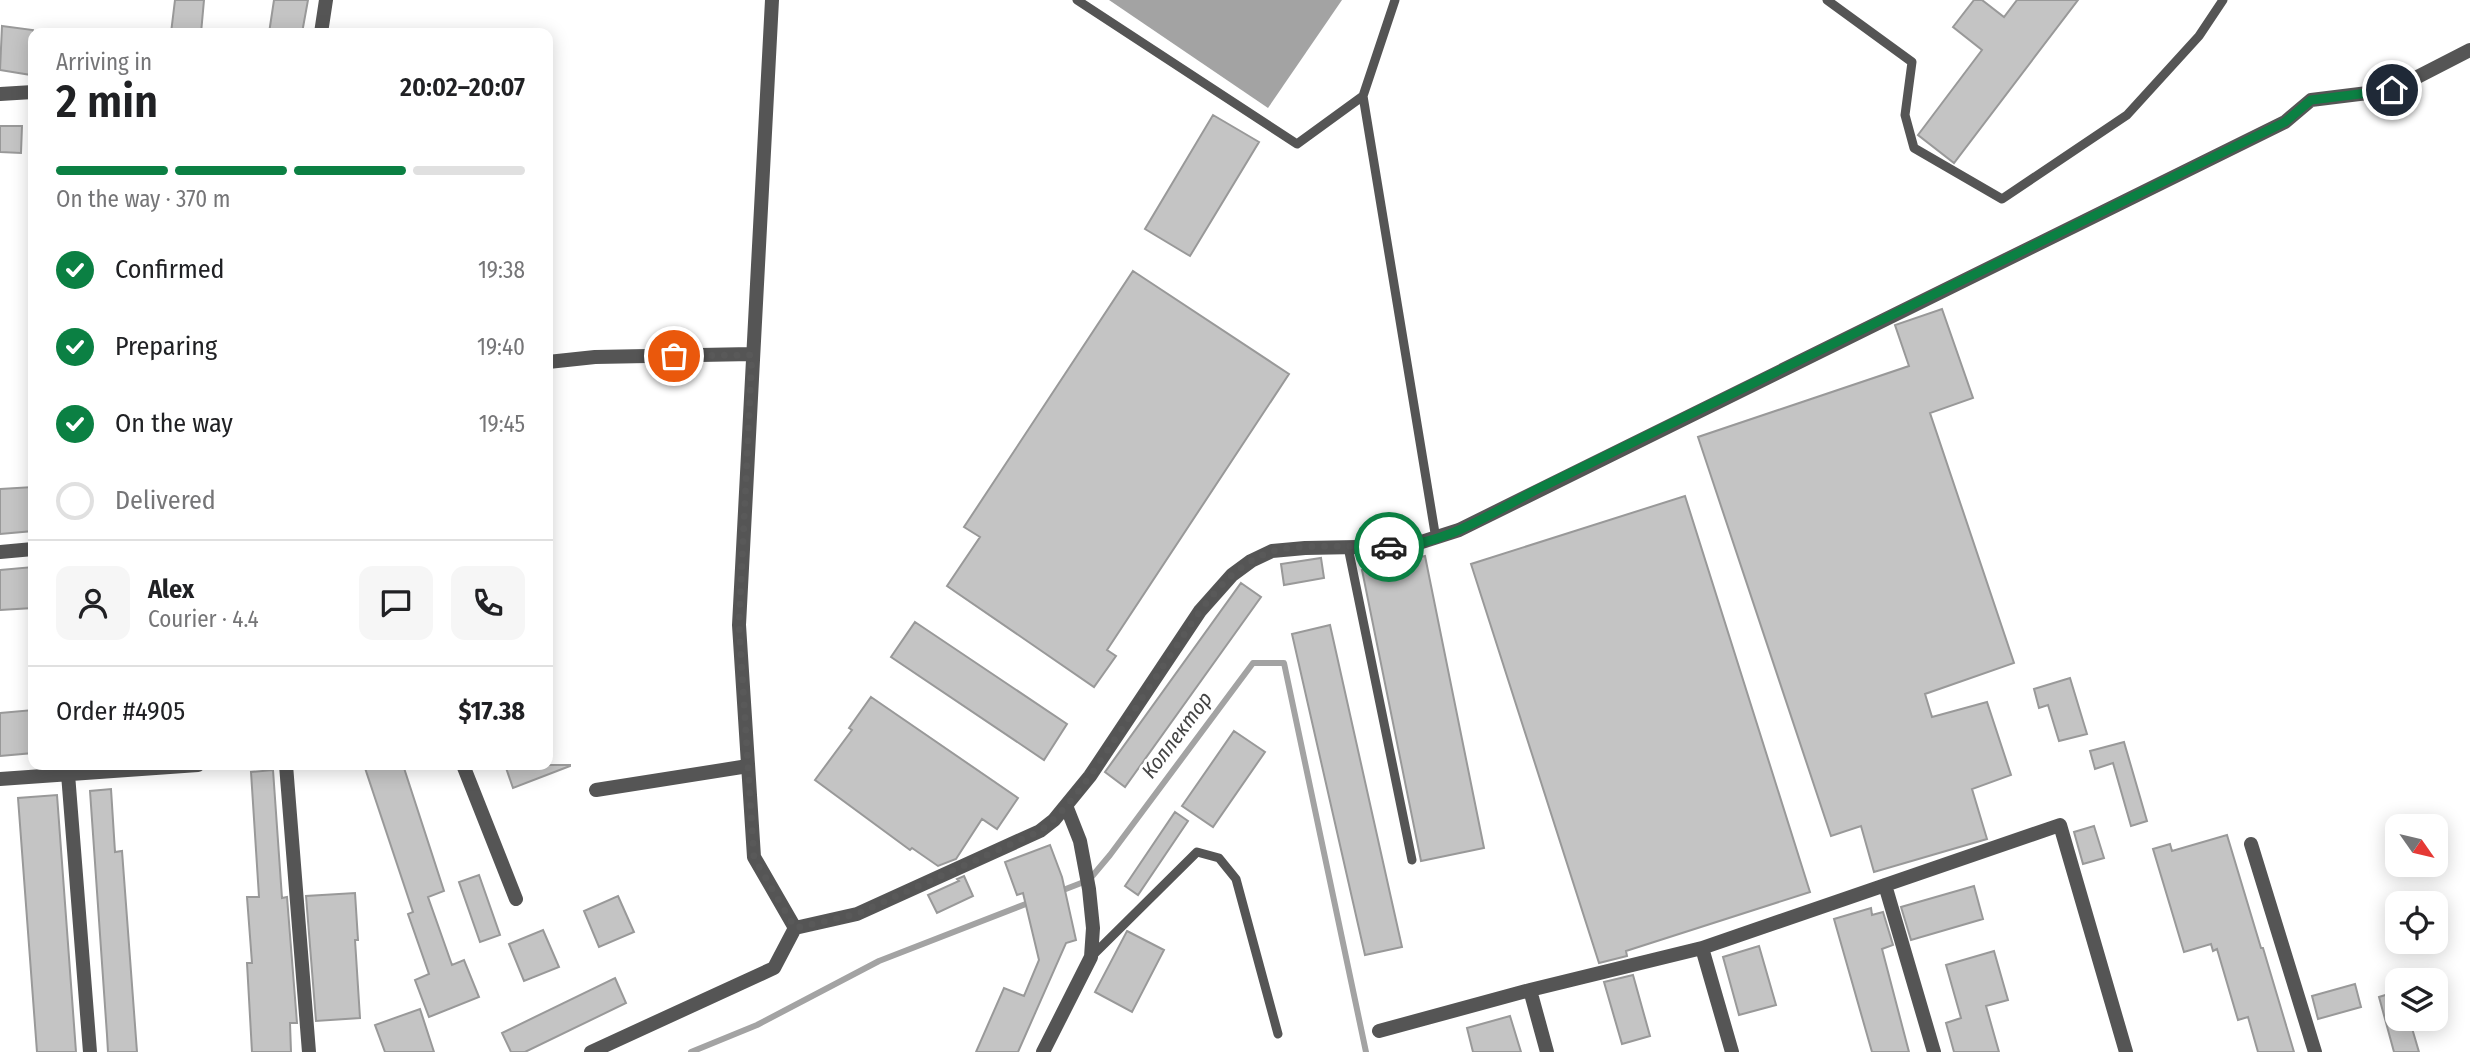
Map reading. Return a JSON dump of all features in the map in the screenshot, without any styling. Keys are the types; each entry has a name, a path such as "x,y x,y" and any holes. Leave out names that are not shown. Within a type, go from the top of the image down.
{"street":[{"path":"322,28 326,0"},
{"path":"772,0 739,625 754,858 795,928"},
{"path":"591,1052 774,968 795,928 857,914 1040,831 1067,808 1200,611 1232,575 1251,561 1272,551 1409,547 1459,530 2285,122 2311,100 2392,90 2469,51"},
{"path":"0,94 28,97"},
{"path":"553,361 596,357 752,355"},
{"path":"0,552 28,549"},
{"path":"596,790 748,766"},
{"path":"0,779 126,770"},
{"path":"286,770 309,1052"},
{"path":"465,770 516,899"},
{"path":"68,774 90,1052"},
{"path":"1043,1052 1091,957 1093,928 1089,889 1080,841 1067,808"},
{"path":"1379,1031 1530,990 1702,948 2060,825 2126,1052"},
{"path":"2251,844 2315,1052"},
{"path":"1885,885 1934,1052"},
{"path":"1702,948 1732,1052"},
{"path":"1530,990 1547,1052"}],"lane":[{"path":"1077,0 1297,144 1363,96"},
{"path":"1395,0 1363,96 1436,539"},
{"path":"1827,0 1912,62 1905,115 1914,148 2002,199 2127,115 2199,36 2223,0"},
{"path":"1348,547 1412,860"},
{"path":"1091,957 1197,852 1219,858 1236,879 1278,1034"}],"shaded area":[{"path":"1109,0 1342,0 1268,108"}],"building":[{"path":"175,0 204,0 201,28 172,28"},
{"path":"274,0 308,0 303,28 270,28"},
{"path":"1974,0 1982,0 2004,17 2017,0 2078,0 1954,163 1918,135 1982,50 1953,27"},
{"path":"2,26 28,29 28,75 0,70"},
{"path":"1213,115 1259,142 1190,256 1145,229"},
{"path":"0,126 22,126 21,153 0,152"},
{"path":"1133,271 1289,374 1107,650 1116,656 1094,687 947,586 980,537 964,527"},
{"path":"1942,309 1973,398 1930,413 2014,663 1925,694 1932,717 1987,702 2011,775 1972,789 1987,839 1874,872 1861,826 1831,836 1698,437 1909,366 1895,325"},
{"path":"28,487 28,531 0,534 0,489"},
{"path":"1685,496 1810,892 1626,951 1627,956 1599,963 1471,564"},
{"path":"1425,556 1484,848 1421,861 1362,570"},
{"path":"1321,558 1324,578 1284,585 1281,564"},
{"path":"28,567 28,608 0,610 0,570"},
{"path":"1241,583 1261,597 1125,787 1105,772"},
{"path":"915,622 1067,724 1044,760 891,657"},
{"path":"1330,625 1402,947 1365,955 1292,634"},
{"path":"2070,678 2087,734 2059,741 2048,705 2039,708 2034,689"},
{"path":"871,697 1018,798 997,829 982,819 956,859 938,866 912,848 910,850 815,780 852,730 849,728"},
{"path":"28,710 28,753 0,756 0,713"},
{"path":"1234,731 1265,752 1213,827 1182,806"},
{"path":"2124,742 2147,821 2131,826 2113,763 2095,769 2090,751"},
{"path":"553,765 570,765 570,766 513,788 507,770 553,770"},
{"path":"273,770 282,898 287,897 297,1023 290,1023 291,1052 252,1052 247,963 252,963 247,897 259,897 251,772"},
{"path":"366,770 405,770 444,891 428,897 452,965 464,960 479,997 429,1017 415,980 429,974 408,914 413,912"},
{"path":"111,789 115,852 122,851 137,1052 108,1052 90,791"},
{"path":"57,795 76,1052 37,1052 18,798"},
{"path":"1175,812 1188,821 1138,895 1125,886"},
{"path":"2094,826 2104,858 2083,864 2074,832"},
{"path":"2227,835 2294,1052 2258,1052 2248,1017 2238,1020 2217,949 2213,951 2211,944 2184,952 2153,849 2170,844 2172,851"},
{"path":"1050,845 1062,877 1076,940 1066,943 1018,1052 976,1052 1004,988 1024,996 1039,960 1023,893 1017,895 1005,862"},
{"path":"479,875 500,935 480,942 459,882"},
{"path":"964,876 973,896 937,913 928,895"},
{"path":"1974,886 1983,919 1911,940 1901,907"},
{"path":"355,893 360,1018 316,1021 306,896"},
{"path":"618,896 634,932 599,947 584,911"},
{"path":"1871,908 1872,915 1883,912 1893,945 1882,949 1909,1052 1872,1052 1834,919"},
{"path":"543,930 559,967 524,981 509,944"},
{"path":"1127,931 1164,950 1132,1012 1095,992"},
{"path":"1759,946 1776,1005 1739,1015 1723,957"},
{"path":"1994,951 2008,1000 1986,1006 1999,1052 1954,1052 1946,1023 1961,1018 1946,965"},
{"path":"1633,975 1650,1036 1622,1044 1604,982"},
{"path":"615,978 626,1003 525,1052 511,1052 502,1033"},
{"path":"2355,984 2361,1007 2318,1019 2312,996"},
{"path":"2385,995 2385,1019 2379,997"},
{"path":"420,1009 434,1052 385,1052 375,1025"},
{"path":"1510,1016 1521,1052 1473,1052 1467,1028"},
{"path":"2388,1031 2413,1031 2419,1052 2394,1052"}],"waterway":[{"name":"Коллектор","path":"1058,892 1089,880 1253,663 1284,663 1366,1052"},
{"name":"Коллектор","path":"691,1052 757,1025 879,961 1031,902"}],"way so far":[{"path":"674,356 752,355 739,625 754,858 795,928 857,914 1040,831 1054,820 1067,808 1090,776 1200,611 1218,588 1251,561 1272,551 1389,547"}],"route":[{"path":"1389,547 1409,547 1459,530 2285,122 2311,100 2392,90"}]}
